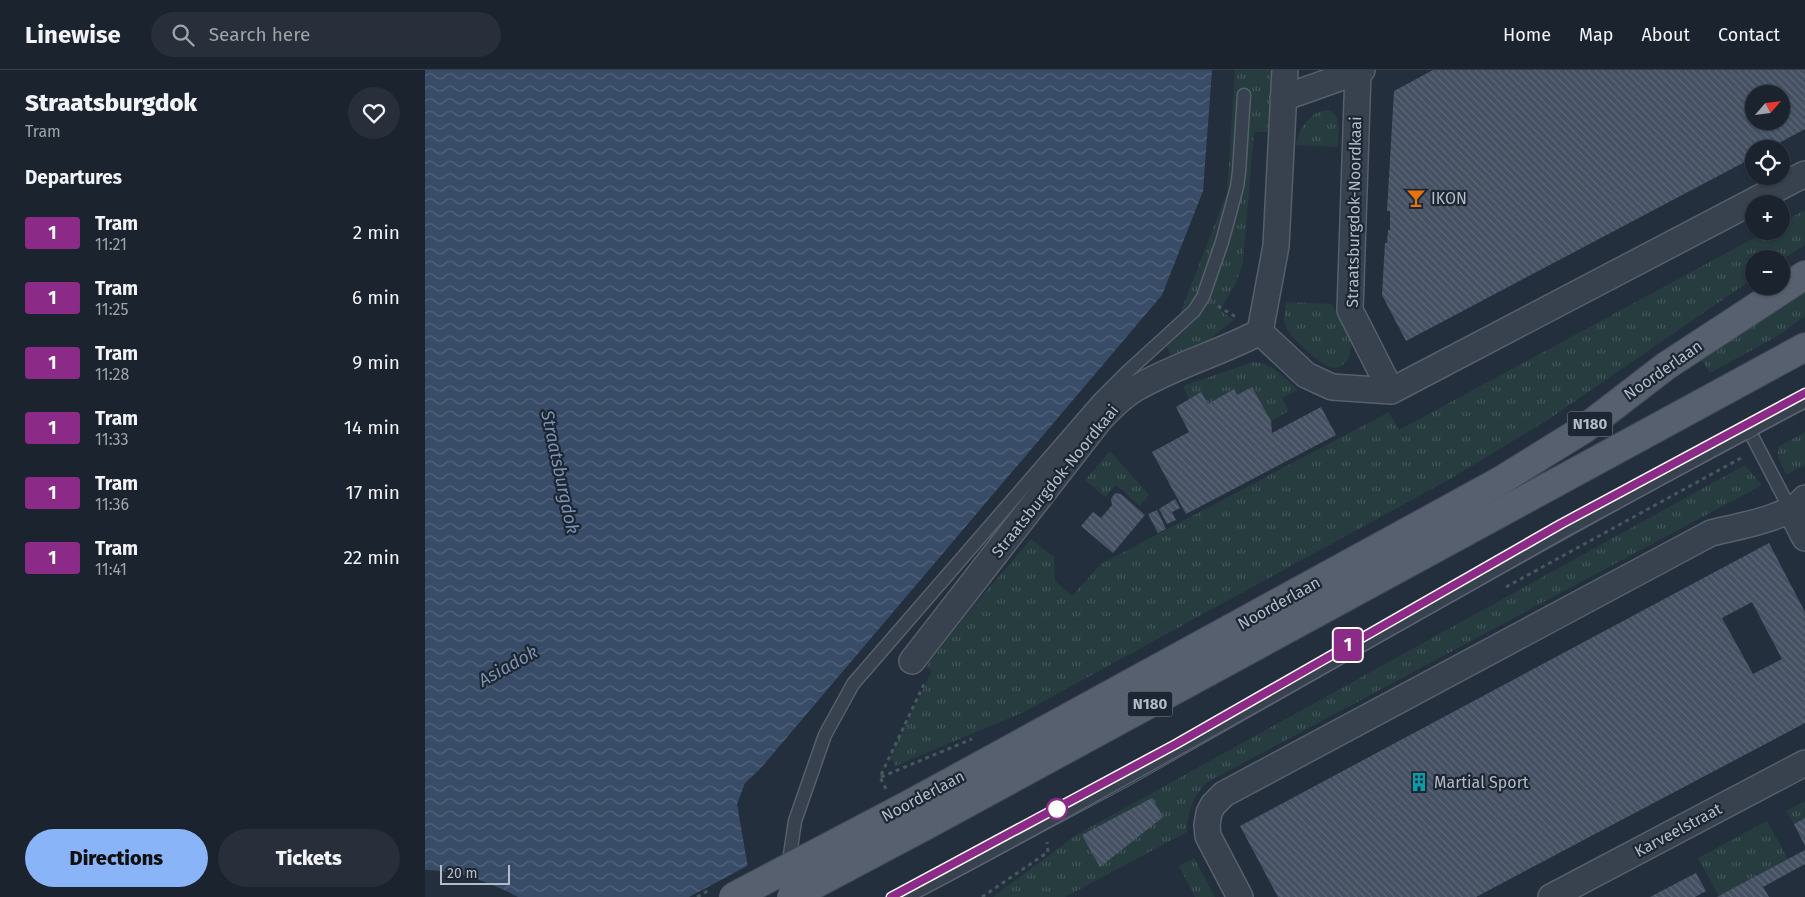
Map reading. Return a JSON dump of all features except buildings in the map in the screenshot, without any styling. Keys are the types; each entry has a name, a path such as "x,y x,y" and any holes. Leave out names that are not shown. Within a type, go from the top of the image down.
{"main road":[{"name":"Noorderlaan","path":"791,897 917,815 1500,481 1584,429 1666,366 1805,275"},
{"name":"Noorderlaan","path":"733,897 917,815 1805,347"}],"street":[{"path":"1285,70 1277,246 1260,332 1306,375 1332,387 1391,391 1805,174"},
{"name":"Straatsburgdok-Noordkaai","path":"1283,98 1360,71 1349,310 1391,391"},
{"name":"Straatsburgdok-Noordkaai","path":"912,661 1101,418 1113,406 1147,382 1237,344 1260,332"},
{"path":"1240,897 1208,836 1209,813 1213,805 1224,794 1711,533 1778,516 1797,504 1805,538"},
{"name":"Karveelstraat","path":"1551,897 1805,763"}],"lane":[{"path":"784,897 795,821 825,735 853,684 1100,399 1194,311 1203,296 1222,242 1237,187 1244,94"},
{"path":"906,897 1160,760 1469,584 1805,401"},
{"path":"1749,430 1797,504"}],"path":[{"path":"1203,296 1260,332"},
{"path":"881,777 980,736"},
{"path":"982,897 1047,852 1047,841"}],"green space":[{"path":"1235,70 1274,70 1272,132 1254,132 1243,263 1236,283 1220,310 1234,320 1207,341 1173,357 1167,347 1227,193"},
{"path":"1329,110 1338,121 1338,147 1296,145 1300,132 1307,121 1316,113"},
{"path":"1805,210 1805,245 1790,254 1790,250 1745,250 1745,284 1549,419 1450,479 1024,712 895,766 890,756 932,671 926,667 970,610 1031,539 1054,557 1055,581 1072,596 1101,564 1389,412 1399,430 1750,240 1790,240 1790,218"},
{"path":"1805,293 1805,316 1781,334 1710,373 1701,359"},
{"path":"1286,302 1332,304 1351,341 1350,355 1345,363 1337,368 1329,367 1308,352 1290,334 1284,316"},
{"path":"1253,362 1272,368 1298,390 1282,398 1289,411 1271,421 1252,387 1237,395 1234,389 1208,404 1201,393 1189,399 1183,386"},
{"path":"1805,432 1805,465 1786,475 1778,457 1778,447"},
{"path":"1110,451 1149,495 1140,506 1116,485 1105,497 1085,480"},
{"path":"1745,465 1762,485 1206,783 1192,805 1188,818 1187,832 1065,897 993,897 1076,835"},
{"path":"1805,801 1805,818 1794,824 1786,811"},
{"path":"1767,821 1788,859 1719,896 1698,858"},
{"path":"1194,858 1215,897 1195,897 1179,866"}],"water":[{"name":"Straatsburgdok","path":"425,70 1212,70 1203,191 1162,295 760,769 745,783 737,804 753,897 518,897 496,886 473,878 449,872 425,870"}],"pier":[{"path":"749,865 755,897 689,897"}],"tram line":[{"path":"891,897 1121,774 1561,524 1805,393"},
{"name":"1","path":"891,897 1176,744 1561,524 1805,393"},
{"path":"921,897 1127,787 1568,536 1805,409"}],"place":[{"name":"IKON","path":"1416,198"},
{"name":"Martial Sport","path":"1419,782"}],"water label":[{"name":"Asiadok","path":"508,666"}]}
